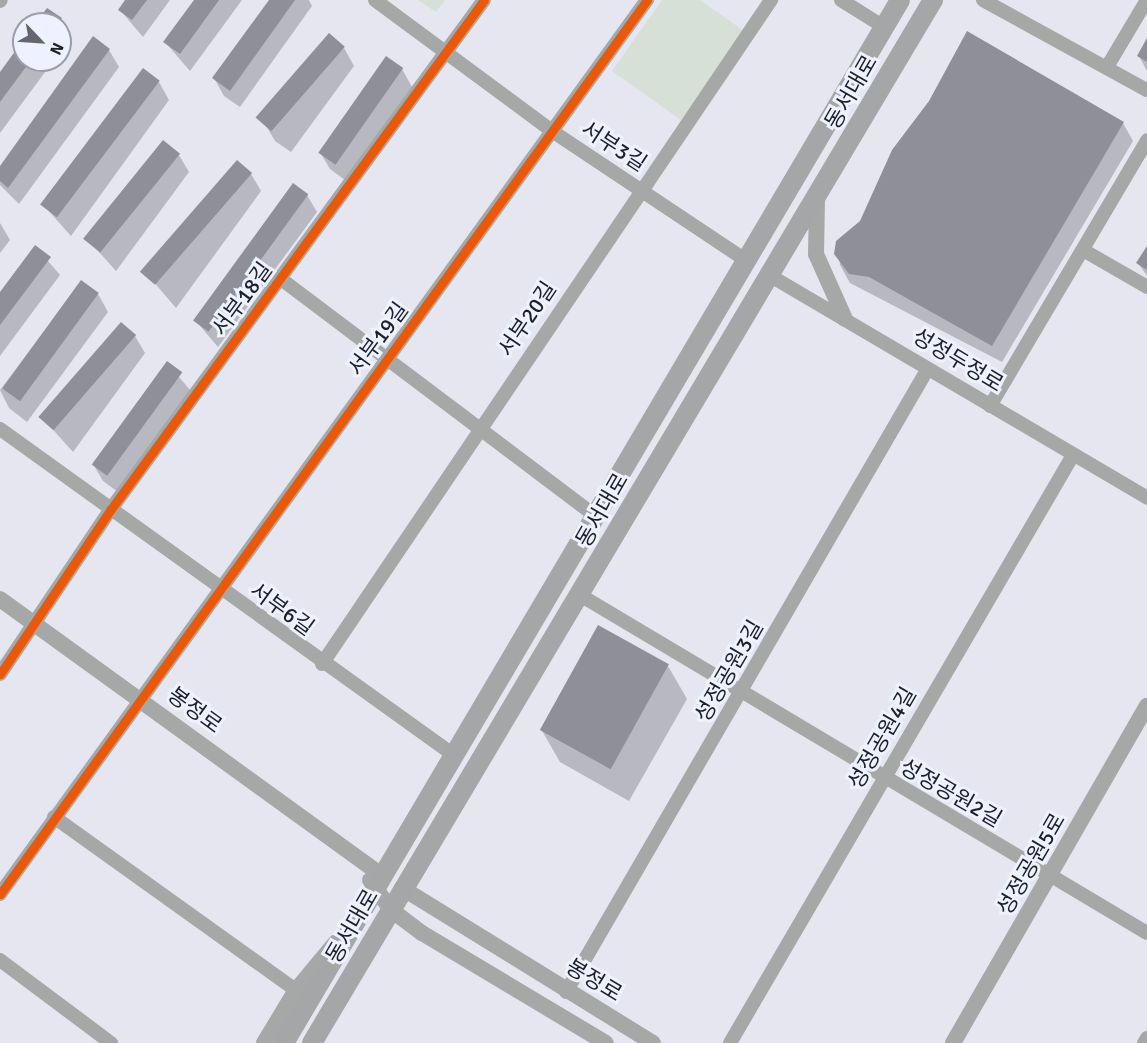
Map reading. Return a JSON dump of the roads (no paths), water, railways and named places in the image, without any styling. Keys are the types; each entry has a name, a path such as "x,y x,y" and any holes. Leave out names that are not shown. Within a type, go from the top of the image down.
{"main road":[{"name":"동서대로","path":"284,1043 900,0"},
{"name":"동서대로","path":"312,1043 402,888 580,595 933,0"},
{"name":"성정두정로","path":"747,261 769,275"},
{"name":"봉정로","path":"379,883 402,888"}],"street":[{"name":"서부3길","path":"375,0 552,131 747,261"},
{"name":"서부18길","path":"0,674 37,625 111,509 484,0"},
{"name":"서부19길","path":"0,894 217,588 386,361 647,0"},
{"name":"서부20길","path":"322,664 640,188 771,0"},
{"path":"841,0 884,27"},
{"path":"983,0 1147,90"},
{"path":"1107,66 1147,0"},
{"path":"990,406 1147,140"},
{"path":"816,198 816,254 845,319"},
{"path":"1083,250 1147,287"},
{"name":"성정두정로","path":"769,275 1147,498"},
{"path":"281,279 386,361 481,426 596,516"},
{"name":"성정공원3길","path":"566,992 927,370"},
{"name":"서부6길","path":"0,429 322,664 454,756"},
{"name":"성정공원4길","path":"730,1043 1073,455"},
{"name":"성정공원2길","path":"580,595 883,778 1051,874 1147,933"},
{"name":"봉정로","path":"0,599 360,861 379,883 390,909 606,1043"},
{"name":"성정공원5로","path":"952,1043 1147,706"},
{"path":"54,818 296,990"},
{"name":"봉정로","path":"402,888 566,992 653,1043"},
{"path":"264,1043 296,990 358,916"},
{"path":"324,1043 378,929"},
{"path":"0,960 111,1043"},
{"path":"1144,1043 1147,1038"}]}
